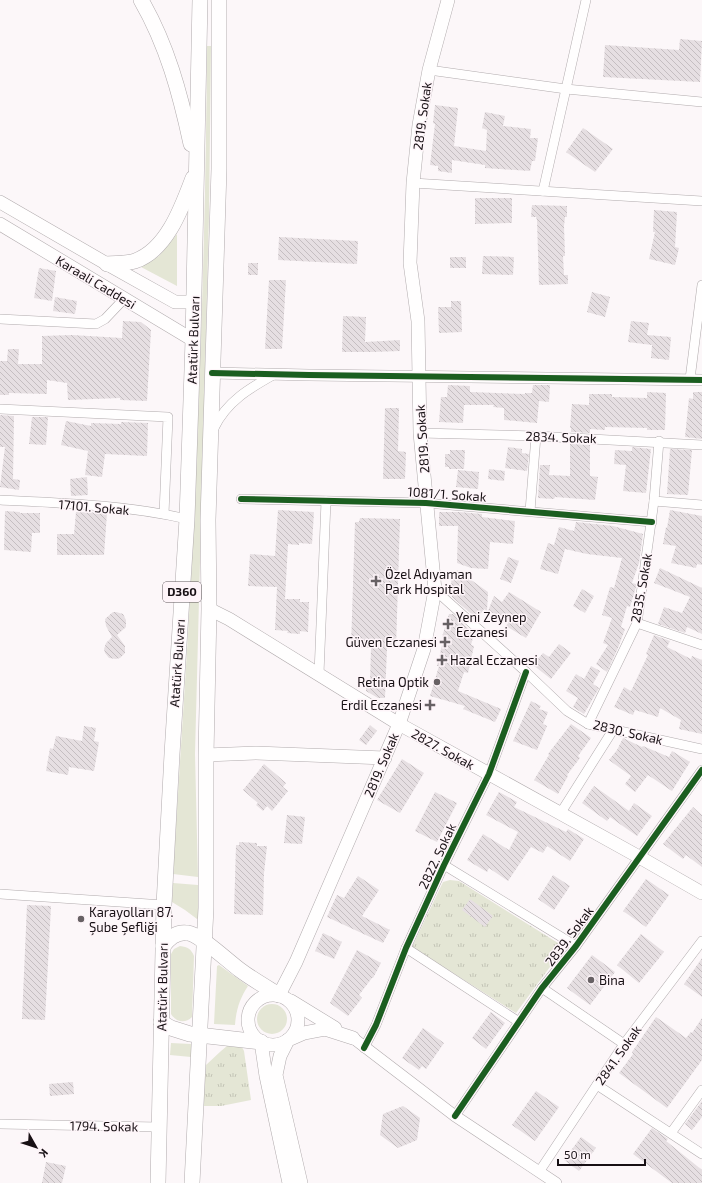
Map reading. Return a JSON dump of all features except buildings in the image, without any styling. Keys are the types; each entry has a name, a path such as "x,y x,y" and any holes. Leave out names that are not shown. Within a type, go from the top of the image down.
{"highway":[{"path":"107,264 138,260 156,247 177,219 197,169 183,105 171,65 155,26 141,0"},
{"name":"Atatürk Bulvarı","path":"158,1183 164,905 187,519 194,302 200,0"},
{"name":"Atatürk Bulvarı","path":"192,1183 206,908 206,755 209,609 208,520 219,170 219,0"},
{"path":"163,946 169,938 178,933 188,932 197,936 240,971 282,996"},
{"path":"161,1022 180,1032 261,1042"}],"main road":[{"name":"2819. Sokak","path":"282,996 399,724 424,649 435,590 420,433 418,321 410,263 413,183 419,125 429,70 448,0"},
{"name":"Karaali Caddesi","path":"0,202 175,302 194,302"},
{"name":"Karaali Caddesi","path":"0,224 193,340"},
{"name":"2827. Sokak","path":"209,609 229,619 399,724 702,893"},
{"path":"206,755 256,752 385,758"},
{"path":"269,994 282,996 353,1038 325,1029 304,1034 275,1045 261,1042 254,1037 249,1029 247,1020 253,1003 260,997 269,994"},
{"path":"282,996 293,1005 298,1014 298,1023 295,1032 288,1040 281,1053 276,1075 301,1183"},
{"path":"261,1042 266,1076 289,1183"}],"street":[{"path":"543,191 586,0"},
{"path":"429,70 566,89 702,102"},
{"path":"413,183 702,201"},
{"path":"690,379 702,285"},
{"path":"0,318 96,324 105,319 124,299"},
{"path":"212,373 702,380"},
{"path":"210,434 220,416 236,399 253,386 276,374"},
{"path":"0,410 168,417 164,514"},
{"name":"2834. Sokak","path":"420,433 536,436 702,444"},
{"path":"530,511 536,436"},
{"name":"2835. Sokak","path":"588,724 637,623 652,522 659,442"},
{"name":"1081/1. Sokak","path":"241,499 426,503 652,522"},
{"name":"17101. Sokak","path":"0,500 96,506 164,514 187,519"},
{"path":"319,674 326,501"},
{"path":"654,501 702,505"},
{"name":"2830. Sokak","path":"435,590 567,711 588,724 702,749"},
{"path":"637,623 702,645"},
{"name":"2822. Sokak","path":"364,1048 376,1025 406,948 444,865 489,774 526,672"},
{"path":"560,814 613,730"},
{"name":"2839. Sokak","path":"455,1116 542,988 576,946 641,858 702,770"},
{"path":"444,865 576,946"},
{"path":"0,894 164,905"},
{"name":"2841. Sokak","path":"539,1172 624,1044 699,951 702,941"},
{"path":"406,948 520,1022"},
{"path":"542,988 624,1044"},
{"path":"353,1038 364,1048 455,1116 554,1183"},
{"path":"597,1085 702,1154"},
{"path":"671,1133 702,1090"},
{"name":"1794. Sokak","path":"0,1124 159,1127"}],"green space":[{"path":"207,46 211,46 209,216 195,754 198,877 173,874 190,606 197,457 204,222"},
{"path":"177,234 177,286 141,267 159,256"},
{"path":"450,880 459,881 558,943 561,952 516,1013 412,947 443,882"},
{"path":"173,883 198,885 199,917 197,919 172,902"},
{"path":"180,946 189,949 194,956 192,1017 186,1021 175,1019 171,1014 171,954 174,949"},
{"path":"219,965 248,986 239,1004 235,1025 214,1024 217,966"},
{"path":"272,1004 278,1005 286,1013 286,1025 278,1033 272,1034 266,1033 258,1025 257,1019 258,1013 266,1005"},
{"path":"171,1043 191,1044 191,1057 170,1055"},
{"path":"227,1046 242,1047 244,1051 251,1100 221,1106 202,1106 206,1065"}],"cycle path":[{"path":"212,373 702,380"},
{"path":"241,499 426,503 652,522"},
{"path":"364,1048 376,1025 406,948 444,865 489,774 526,672"},
{"path":"455,1116 542,988 576,946 702,770"}],"place":[{"name":"Özel Adıyaman Park Hospital","path":"376,581"},
{"name":"Yeni Zeynep Eczanesi","path":"448,624"},
{"name":"Güven Eczanesi","path":"445,642"},
{"name":"Hazal Eczanesi","path":"442,660"},
{"name":"Retina Optik","path":"437,682"},
{"name":"Erdil Eczanesi","path":"430,705"},
{"name":"Karayolları 87. Şube Şefliği","path":"81,919"},
{"name":"Bina","path":"591,980"}]}
